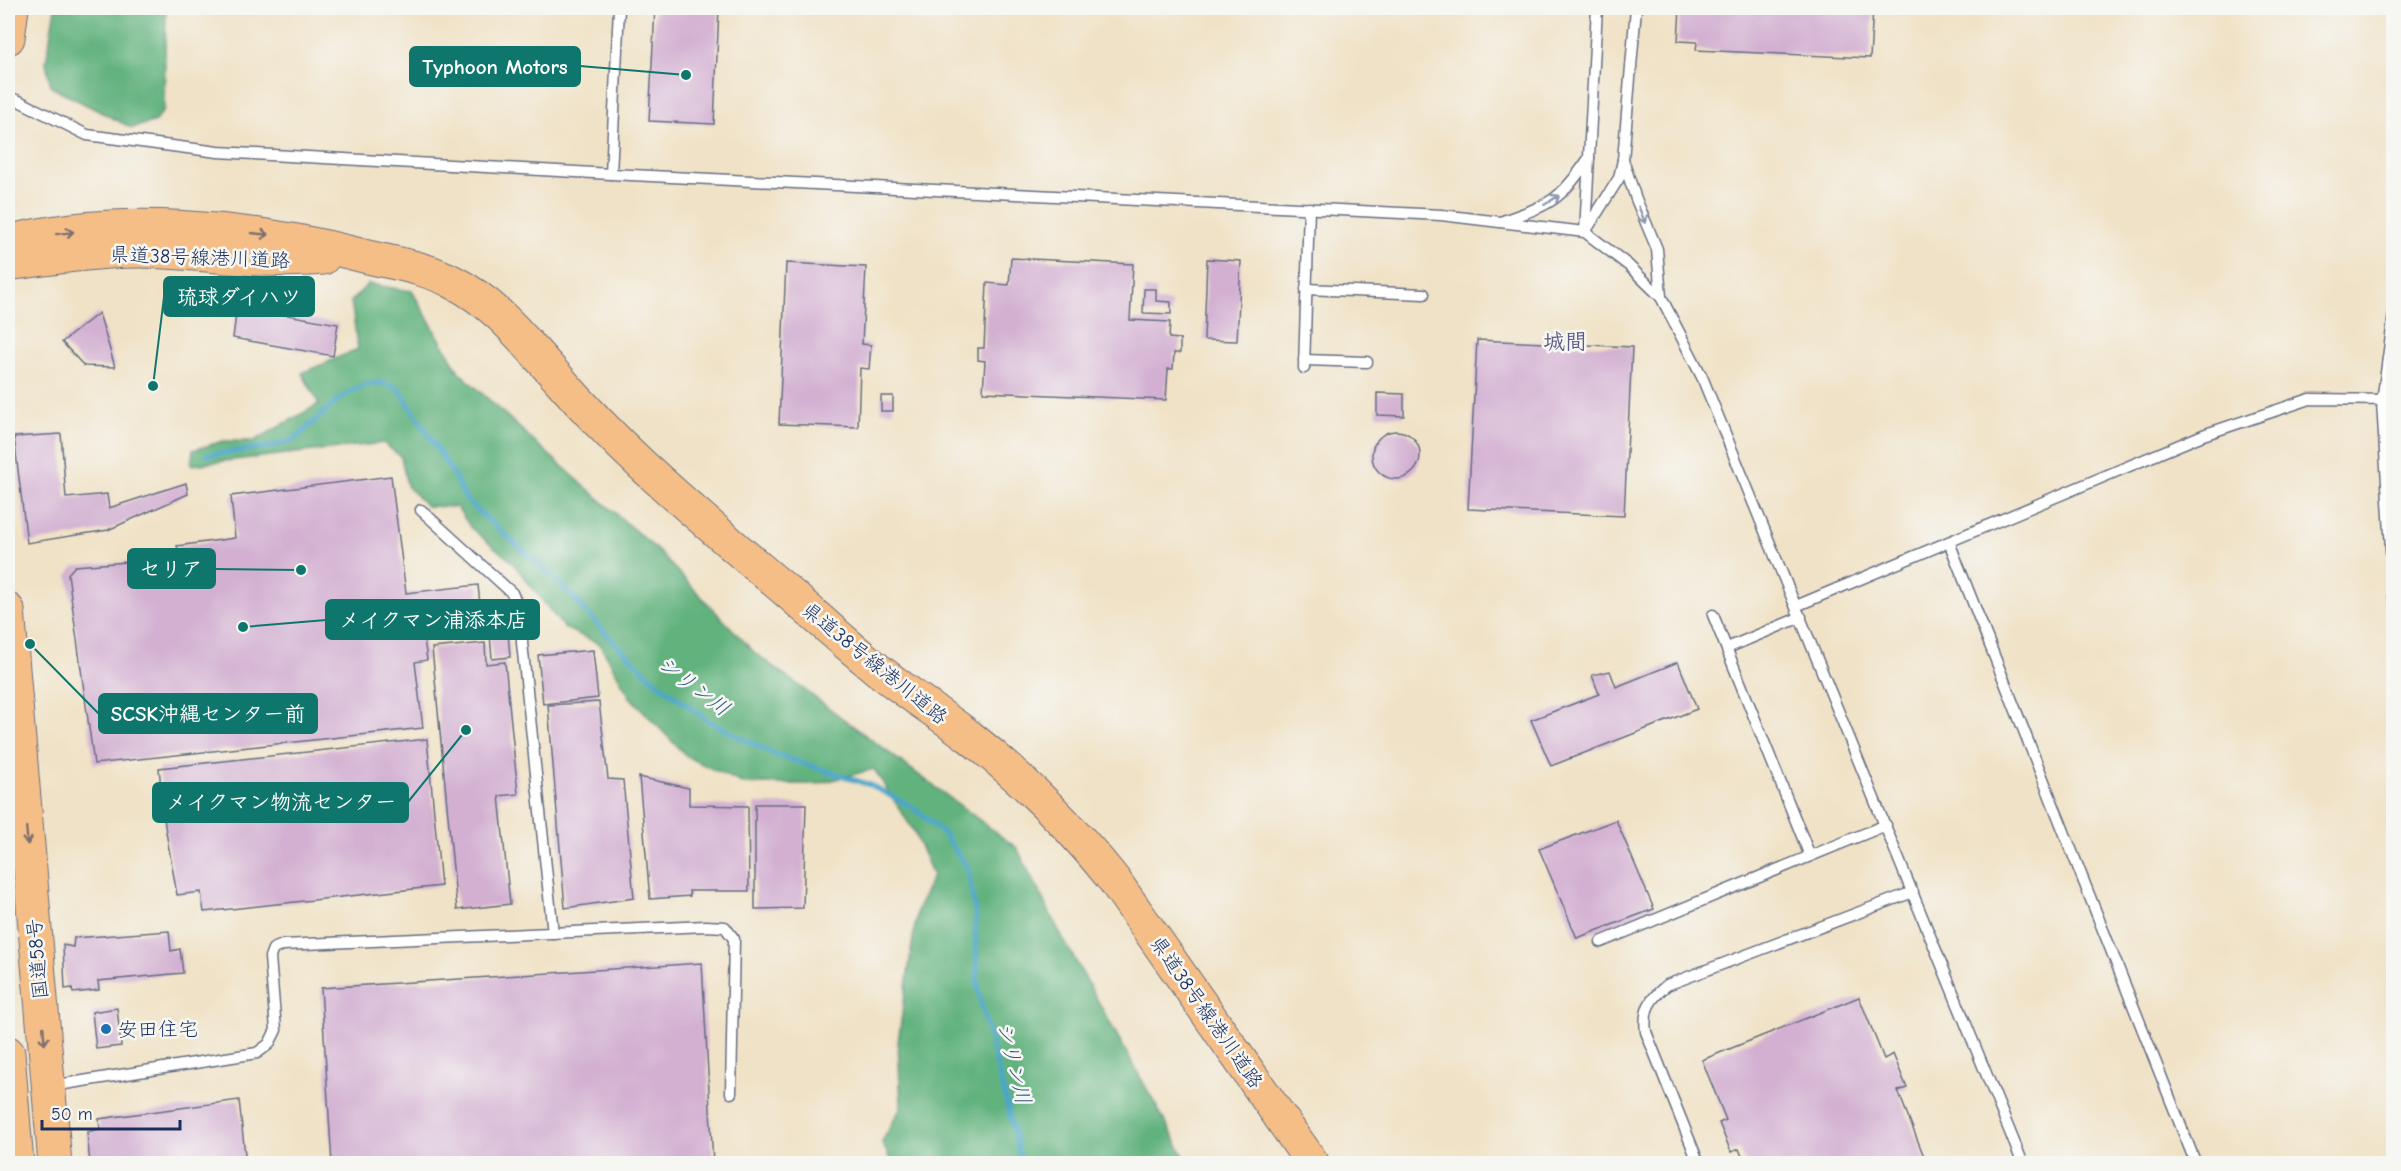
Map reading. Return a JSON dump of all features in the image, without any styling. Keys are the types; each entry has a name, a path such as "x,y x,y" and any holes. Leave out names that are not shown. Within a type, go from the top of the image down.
{"main road":[{"path":"8,38 12,8"},
{"name":"県道38号線港川道路","path":"8,242 103,228 196,228 265,234 395,262 436,274 472,292 493,308 532,347 601,425 687,505 877,669 972,739 1080,838 1114,880 1313,1164"},
{"name":"県道38号線港川道路","path":"8,264 138,251 290,261 357,255"},
{"name":"国道58号","path":"8,610 55,1164"},
{"path":"8,1053 9,1090 17,1164"}],"lane":[{"path":"611,174 619,8"},
{"path":"1585,232 1597,8"},
{"path":"1585,232 1618,178 1623,160 1636,8"},
{"path":"8,97 87,135 206,150 611,174 1441,215 1585,232 1628,265 1661,297 1702,377 2023,1164"},
{"path":"1499,222 1549,203 1564,192 1589,158"},
{"path":"1623,160 1657,249 1661,297"},
{"path":"1309,208 1304,364 1367,362"},
{"path":"1306,289 1424,294"},
{"path":"2394,314 2382,402 2394,598"},
{"path":"1796,606 2203,435 2310,399 2382,402 2394,400"},
{"path":"421,510 512,593 522,615 522,643 553,933"},
{"path":"1949,542 2196,1164"},
{"path":"1713,615 1810,856"},
{"path":"1726,648 1801,617"},
{"path":"1601,942 1886,825"},
{"path":"1699,1164 1646,1032 1644,1018 1649,1004 1667,985 1913,892"},
{"path":"48,1087 257,1053 269,1044 276,1030 270,957 273,949 283,945 725,927 734,939 731,1093"}],"green space":[{"path":"55,8 166,8 164,109 156,121 132,128 51,87 46,62"},
{"path":"368,284 412,291 459,372 656,549 755,653 1017,848 1059,931 1188,1163 892,1163 882,1142 901,1107 898,1042 917,911 933,875 913,830 874,769 818,784 744,784 687,757 630,697 600,644 564,628 512,562 471,528 457,507 426,506 407,486 401,457 383,443 191,465 193,450 223,441 254,441 319,404 302,373 358,349 351,301"}],"building":[{"path":"655,8 719,8 714,124 649,121"},
{"path":"1680,8 1873,8 1870,58 1696,50 1697,42 1678,41"},
{"path":"1011,258 1133,264 1130,320 1170,322 1169,338 1180,339 1180,353 1174,353 1173,369 1168,369 1166,400 983,392 985,361 978,360 978,348 984,348 987,283 1009,285"},
{"path":"1207,259 1241,261 1237,341 1204,340"},
{"path":"786,263 866,267 862,344 871,345 869,369 860,368 858,427 779,424"},
{"path":"1144,289 1156,289 1156,301 1171,302 1171,314 1143,313"},
{"path":"237,306 338,324 333,356 233,338"},
{"path":"99,313 115,367 84,366 62,342"},
{"path":"1477,340 1632,347 1624,516 1468,509"},
{"path":"1377,393 1404,394 1404,416 1377,415"},
{"path":"881,396 893,396 893,411 881,411"},
{"path":"1396,431 1413,438 1420,455 1413,472 1396,479 1379,472 1372,455 1379,438"},
{"path":"61,434 66,498 107,494 109,508 186,483 188,494 108,530 27,543 14,437"},
{"path":"391,476 406,593 478,585 483,633 424,639 427,660 415,662 423,728 94,764 68,574 75,566 180,558 177,546 235,538 231,496"},
{"path":"507,620 510,657 492,659 489,622"},
{"path":"485,643 486,664 505,662 518,794 499,796 510,904 457,910 432,648"},
{"path":"593,650 598,698 543,704 538,655"},
{"path":"1678,662 1697,709 1551,766 1531,720 1599,694 1592,675 1610,671 1616,687"},
{"path":"599,702 608,779 623,780 634,898 565,908 548,705"},
{"path":"427,739 441,886 204,912 201,892 177,895 165,826 159,768"},
{"path":"639,777 689,788 689,805 748,806 749,891 689,891 690,896 650,899"},
{"path":"755,804 806,804 803,908 755,909"},
{"path":"1616,820 1654,909 1577,938 1539,849"},
{"path":"169,931 171,951 180,949 183,973 98,981 99,990 73,993 72,988 65,989 63,945 73,947 74,938"},
{"path":"702,963 713,1164 332,1164 321,988"},
{"path":"1859,997 1884,1059 1893,1054 1907,1088 1898,1091 1927,1164 1745,1164 1739,1149 1731,1152 1719,1123 1726,1120 1702,1060"},
{"name":"安田住宅","path":"117,1008 121,1046 96,1049 92,1012"},
{"path":"239,1100 246,1164 90,1164 87,1132 100,1129 99,1119"}],"waterway":[{"name":"シリン川","path":"207,455 265,447 293,440 338,400 362,386 374,383 387,384 400,390 453,474 467,501 561,584 608,636 656,682 710,722 774,754 870,785 914,808 944,834 968,869 976,918 978,988 1022,1164"}],"place":[{"name":"Typhoon Motors","path":"686,75"},
{"name":"琉球ダイハツ","path":"153,386"},
{"name":"セリア","path":"301,570"},
{"name":"メイクマン浦添本店","path":"243,627"},
{"name":"SCSK沖縄センター前","path":"30,644"},
{"name":"メイクマン物流センター","path":"466,730"},
{"name":"安田住宅","path":"106,1029"}],"district":[{"name":"城間","path":"1565,341"}]}
